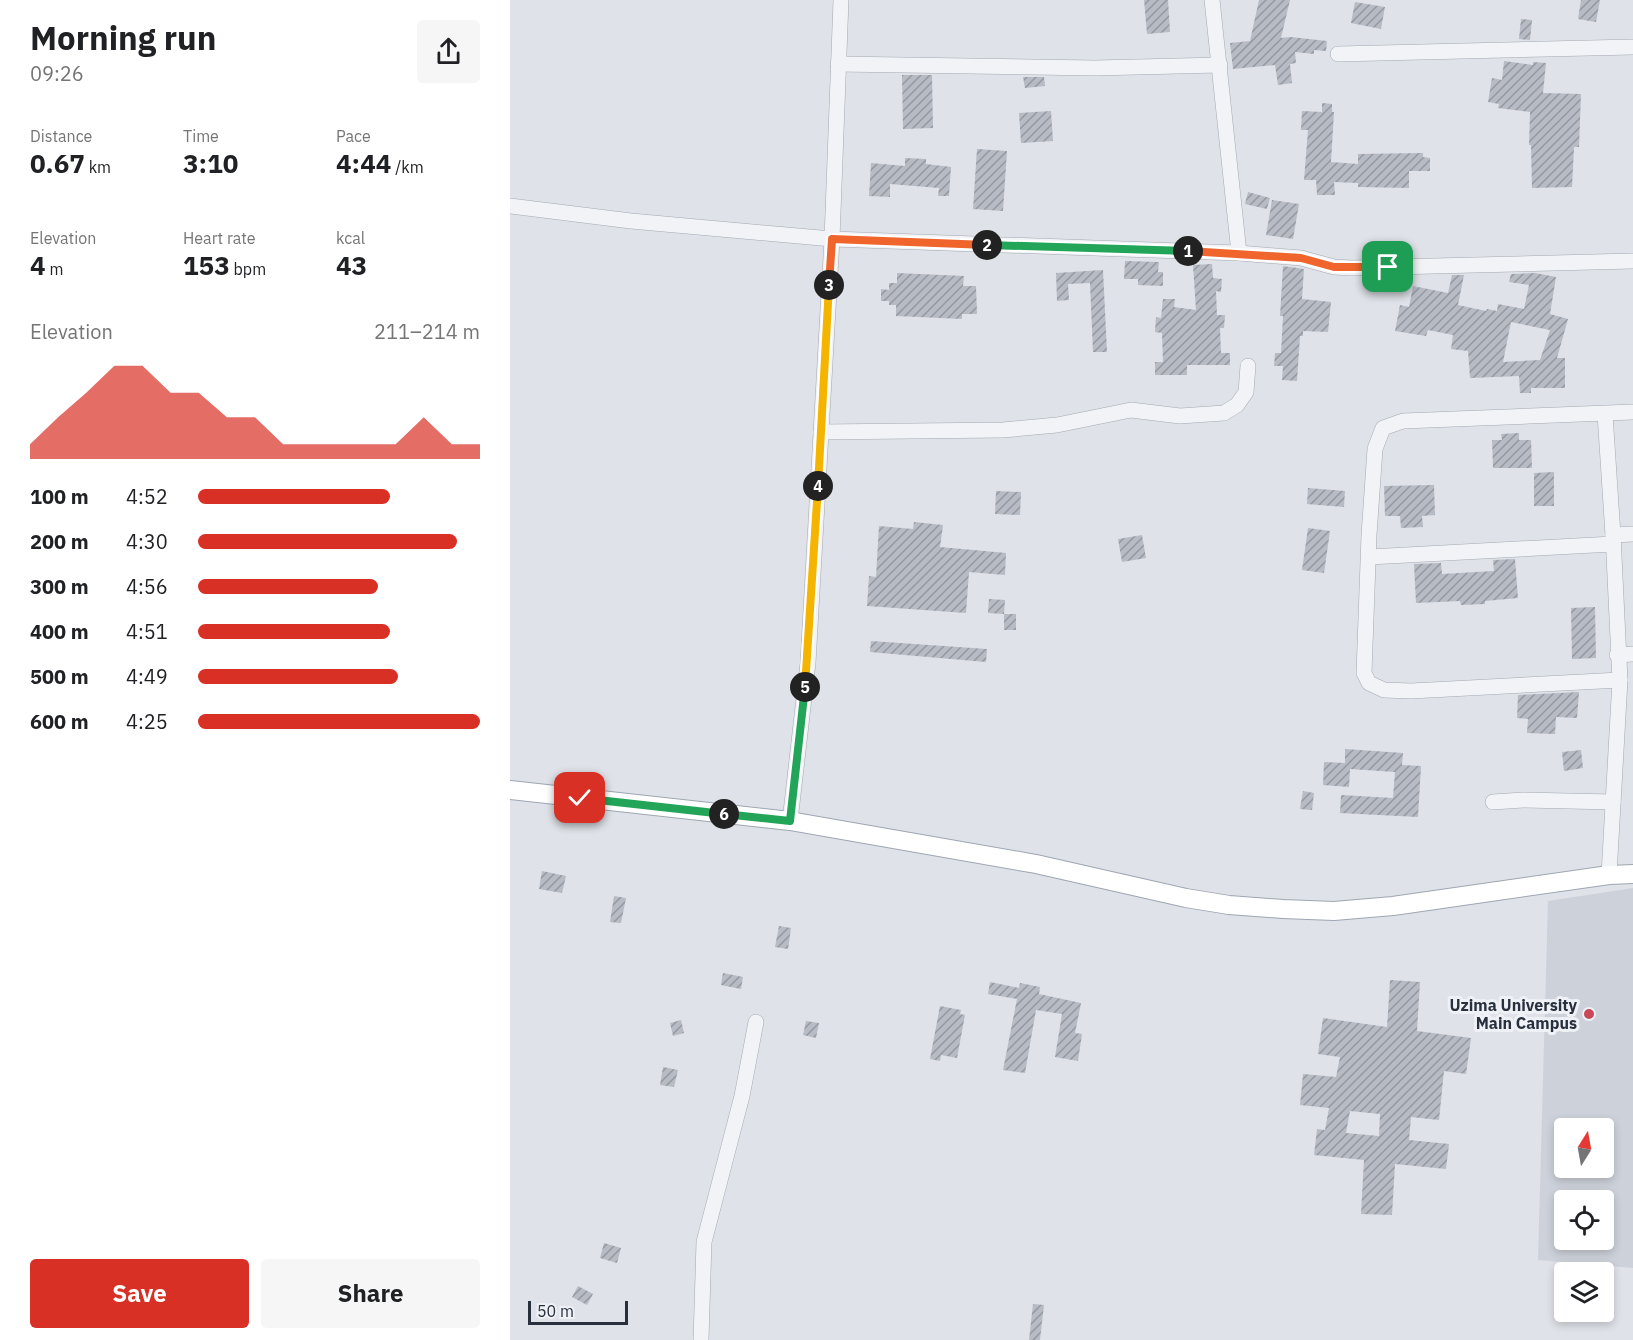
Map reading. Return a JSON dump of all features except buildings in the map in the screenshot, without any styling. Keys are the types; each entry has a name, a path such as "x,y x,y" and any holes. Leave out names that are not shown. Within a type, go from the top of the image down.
{"main road":[{"path":"510,790 790,821 1036,864 1186,898 1230,905 1283,909 1334,911 1393,906 1609,875 1633,874"}],"street":[{"path":"790,821 808,663 832,239 841,0"},
{"path":"1212,0 1239,253"},
{"path":"1338,54 1633,47"},
{"path":"838,64 1095,68 1220,66"},
{"path":"510,206 631,221 832,239 1239,253 1301,258 1334,267 1352,268 1633,261"},
{"path":"821,432 1003,430 1068,423 1131,410 1180,416 1224,413 1237,405 1246,392 1248,366"},
{"path":"1620,680 1411,691 1384,690 1369,684 1364,673 1369,557 1375,448 1383,428 1403,421 1633,412"},
{"path":"1605,414 1613,540 1625,654 1620,680 1609,875"},
{"path":"1369,557 1613,540 1633,534"},
{"path":"1493,802 1523,800 1613,802"},
{"path":"701,1340 704,1242 742,1096 756,1022"}],"shaded area":[{"name":"Uzima University Main Campus","path":"1633,888 1633,1268 1614,1266 1614,1262 1538,1260 1548,901"}],"place":[{"name":"Uzima University Main Campus","path":"1589,1014"}],"route":[{"path":"580,798 790,821 808,663 832,239 1239,253 1301,258 1334,267 1388,267"}]}
